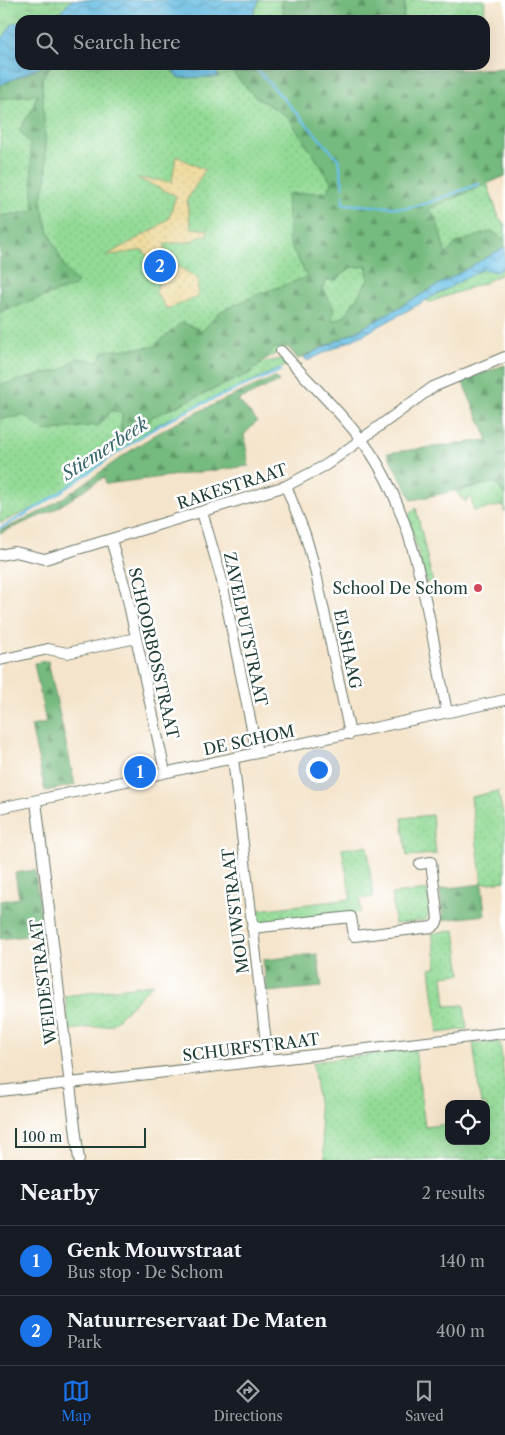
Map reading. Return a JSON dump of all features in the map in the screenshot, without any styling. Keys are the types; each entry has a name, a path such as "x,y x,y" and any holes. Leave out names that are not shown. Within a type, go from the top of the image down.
{"street":[{"path":"281,351 361,439 384,475 401,509 422,589 447,712"},
{"name":"RAKESTRAAT","path":"0,555 20,553 45,559 286,486 326,465 433,387 505,357"},
{"name":"ELSHAAG","path":"286,486 306,534 316,569 350,734"},
{"name":"ZAVELPUTSTRAAT","path":"202,512 221,577 257,753"},
{"name":"SCHOORBOSSTRAAT","path":"112,540 136,638 165,772"},
{"path":"0,660 48,650 67,653 136,638"},
{"name":"DE SCHOM","path":"0,808 505,700"},
{"name":"MOUWSTRAAT","path":"233,758 268,1060"},
{"name":"WEIDESTRAAT","path":"36,801 79,1160"},
{"path":"252,928 351,917 354,936 432,927 438,919 431,862 420,864"},
{"name":"SCHURFSTRAAT","path":"0,1092 505,1033"}],"green space":[{"path":"0,0 380,0 376,15 15,15 15,70 367,70 483,171 499,218 505,225 505,240 492,231 446,256 313,216 324,287 327,280 336,280 350,268 367,266 368,280 345,316 262,361 111,410 122,414 120,441 148,423 152,417 250,373 261,363 282,359 287,365 158,424 41,505 0,523"},
{"path":"0,0 72,0 56,15 15,15 15,23 0,42"},
{"path":"259,0 281,0 285,15 253,15"},
{"path":"281,0 405,0 404,15 285,15"},
{"path":"405,0 485,0 484,15 404,15"},
{"path":"505,68 505,176 429,209 437,220 446,255 456,243 492,231 505,240 505,247 359,330 298,359 286,345 274,349 250,373 152,417 148,423 120,441 122,414 112,410 99,425 45,431 26,416 0,419 0,385 63,369 77,358 98,361 104,351 153,347 182,322 202,331 221,311 259,294 307,277 289,242 287,194 327,192 332,183 288,117 254,96 233,73 263,70 490,70","holes":["367,266 368,280 345,316 332,321 334,309 323,288 327,280 336,280 350,268"]},
{"path":"34,70 48,70 42,79 47,175 41,203 49,233 66,270 77,281 75,286 0,312 0,216 34,211 30,144 19,130 33,108 37,94 0,99 0,85"},
{"path":"218,70 263,70 233,72 217,77"},
{"path":"505,267 505,272 484,283 430,302 426,300 483,269 496,272"},
{"path":"505,365 505,495 495,482 412,500 387,453 488,440 462,381"},
{"path":"275,377 279,381 238,400 257,421 244,435 249,466 106,484 104,477 54,510 0,533 0,530 36,514 72,492 155,435 205,408"},
{"path":"495,482 505,495 505,512 503,505 474,511 471,496 465,502 456,492"},
{"path":"416,508 433,583 426,582 409,519 410,512"},
{"path":"48,661 75,785 45,791 31,726 46,723 34,663"},
{"path":"498,791 505,823 505,881 482,884 471,797"},
{"path":"432,815 436,854 407,856 402,818"},
{"path":"367,846 373,897 360,899 361,912 262,924 256,917 258,910 351,899 342,849"},
{"path":"35,870 43,934 0,939 0,901 19,898 15,873"},
{"path":"482,884 485,915 443,920 440,889"},
{"path":"427,890 430,913 425,920 395,924 392,894"},
{"path":"455,930 461,974 443,976 446,1006 464,1005 467,1029 438,1033 430,969 437,967 432,933"},
{"path":"317,954 322,987 267,992 263,960"},
{"path":"153,984 112,1025 69,1030 65,996"},
{"path":"500,1042 505,1088 505,1160 325,1160 313,1062 415,1049 425,1127 445,1124 445,1145 490,1145 490,1100 480,1100 473,1043"}],"sand":[{"path":"176,156 205,170 187,200 191,228 208,230 207,234 188,242 165,244 164,257 198,279 198,297 167,309 156,292 162,274 143,250 105,256 153,230 169,218 176,196 137,178 172,182"}],"water":[{"path":"72,0 259,0 253,15 56,15"},
{"path":"15,23 15,70 34,70 0,85 0,42"},
{"path":"172,70 218,70 217,77 179,78"},
{"path":"505,247 505,267 496,272 483,269 365,334 307,361 304,357 359,330"}],"waterway":[{"path":"258,70 339,160 343,187"},
{"path":"343,195 343,204 405,208 428,203 479,184"},
{"name":"Stiemerbeek","path":"0,528 37,508 156,427 191,409 281,370"}],"place":[{"name":"Natuurreservaat De Maten","path":"160,266"},
{"name":"School De Schom","path":"478,588"},
{"name":"Genk Mouwstraat","path":"140,772"}]}
